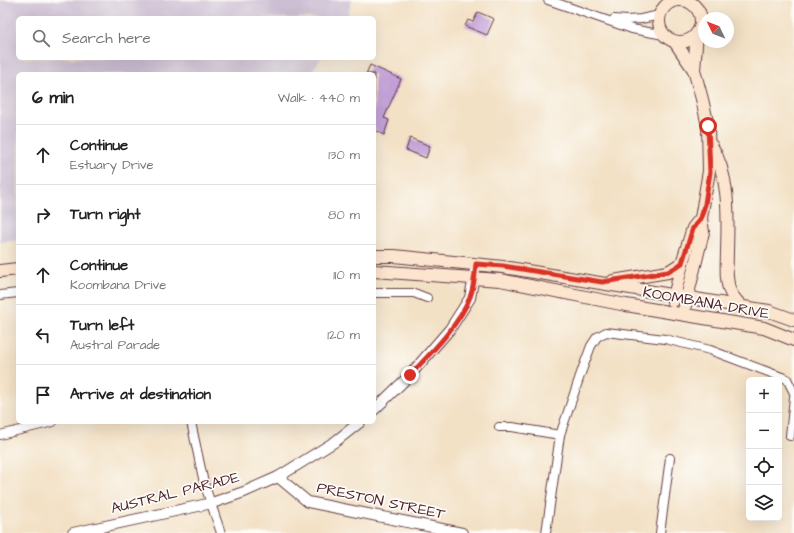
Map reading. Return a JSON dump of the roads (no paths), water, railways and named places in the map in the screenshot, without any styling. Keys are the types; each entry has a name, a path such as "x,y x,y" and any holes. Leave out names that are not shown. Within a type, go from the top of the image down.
{"main road":[{"path":"683,314 703,232 701,218 710,172 709,142 708,126 694,70 675,42 664,35 660,29 659,22 662,8 672,2 682,0 693,5 697,10 700,22 697,34 694,70"},
{"path":"675,42 687,41 697,34"},
{"path":"709,142 718,156 725,182 728,284 733,298 741,306"},
{"path":"671,312 682,263 693,228 701,218"},
{"name":"KOOMBANA DRIVE","path":"376,256 394,256 503,266 769,311 794,320"},
{"path":"602,282 668,272 682,263"},
{"path":"0,271 16,269"},
{"name":"KOOMBANA DRIVE","path":"376,271 500,280 626,305 764,328 794,340"}],"street":[{"path":"548,0 632,29 664,35"},
{"path":"603,18 628,20 641,19 662,8"},
{"path":"376,408 410,375 450,329 470,298 476,264"},
{"path":"0,296 16,293"},
{"path":"376,293 414,293 427,298"},
{"path":"546,533 560,435 591,346 597,337 606,332 665,339 710,350 787,379 794,393"},
{"path":"790,436 794,397"},
{"path":"0,435 45,424"},
{"path":"192,424 204,484 212,503 221,533"},
{"name":"AUSTRAL PARADE","path":"73,533 212,503 244,492 278,477 336,441 357,424"},
{"path":"499,427 512,427 560,435"},
{"path":"660,533 670,458"},
{"name":"PRESTON STREET","path":"278,477 308,502 462,533"}]}
